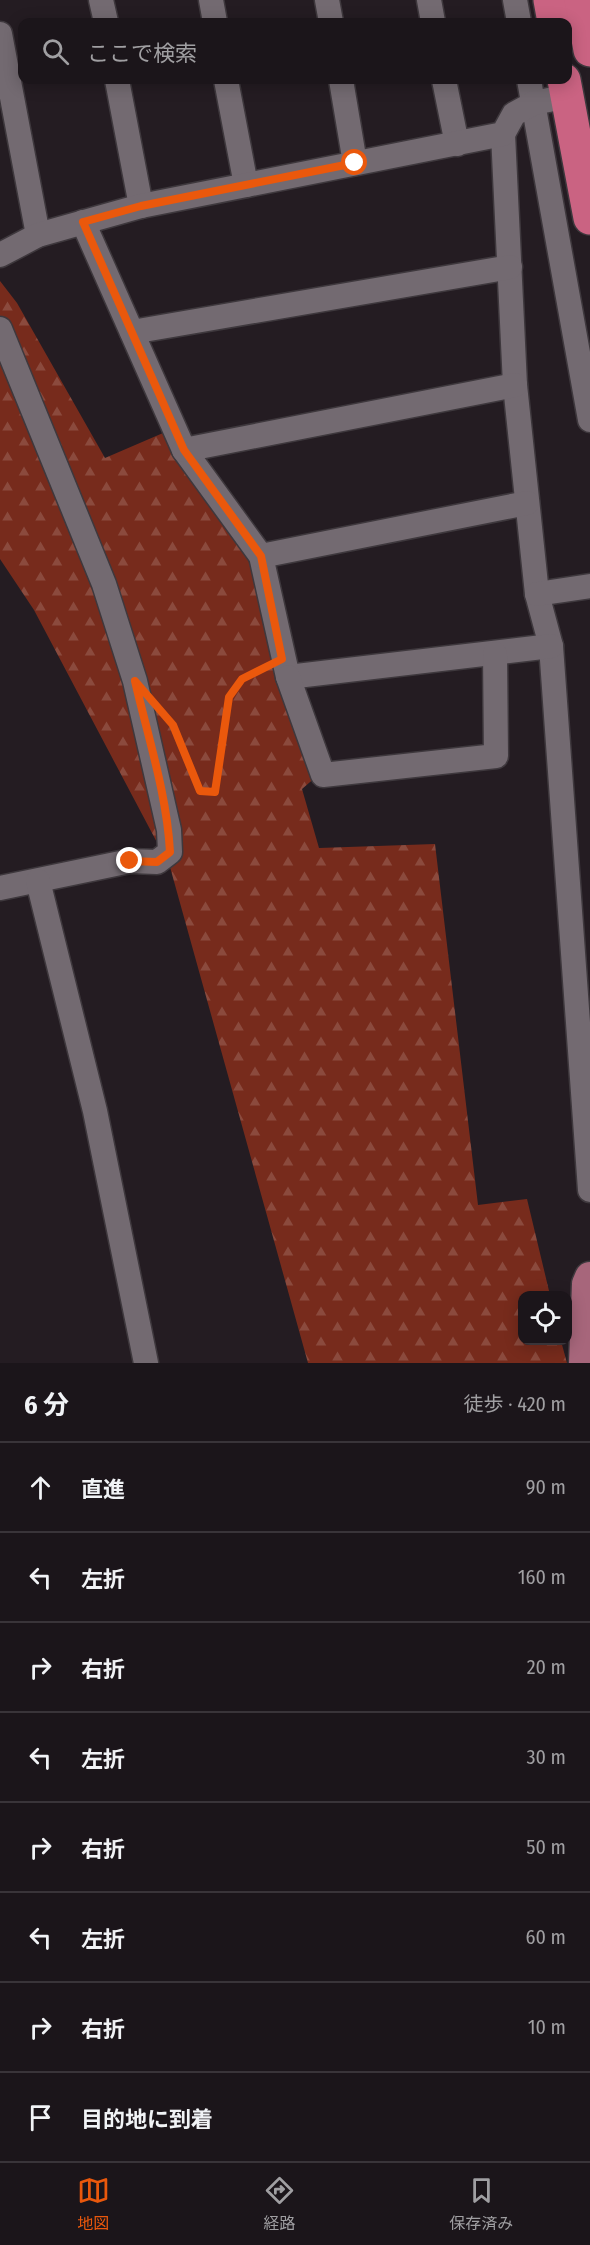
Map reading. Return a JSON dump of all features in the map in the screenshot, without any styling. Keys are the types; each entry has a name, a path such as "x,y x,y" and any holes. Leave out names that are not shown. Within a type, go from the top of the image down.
{"highway":[{"path":"550,0 553,18"},
{"path":"581,0 590,50"},
{"path":"566,88 590,218"}],"main road":[{"path":"584,1363 587,1284 590,1277"}],"street":[{"path":"101,0 104,18"},
{"path":"211,0 214,18"},
{"path":"327,0 330,18"},
{"path":"429,0 432,18"},
{"path":"515,0 518,18"},
{"path":"0,34 38,235"},
{"path":"118,84 141,206"},
{"path":"227,84 246,185"},
{"path":"342,84 355,163"},
{"path":"445,84 457,144"},
{"path":"530,84 590,420"},
{"path":"566,88 514,114 504,134 515,385 537,594 551,646 590,1190"},
{"path":"0,255 38,235 141,206 504,134"},
{"path":"83,222 184,450 261,556 285,668 323,775 496,756 495,654"},
{"path":"132,332 510,267"},
{"path":"0,329 104,584 135,681 169,830 170,852 157,862 130,861 0,888"},
{"path":"184,450 515,385"},
{"path":"261,556 527,503"},
{"path":"537,594 590,586"},
{"path":"285,668 495,654 551,646"},
{"path":"38,881 95,1111 146,1363"}],"path":[{"path":"165,716 173,725 200,791 215,792 229,697 242,679 285,668"}],"green space":[{"path":"0,281 17,303 105,458 170,430 254,558 317,776 302,789 319,848 435,844 478,1205 527,1199 549,1291 518,1291 518,1345 562,1345 567,1363 308,1363 170,867 34,610 0,559"}],"route":[{"path":"130,861 157,862 170,852 169,830 159,780 135,681 173,725 200,791 215,792 229,697 242,679 282,659 261,556 184,450 83,222 141,206 355,163"}]}
